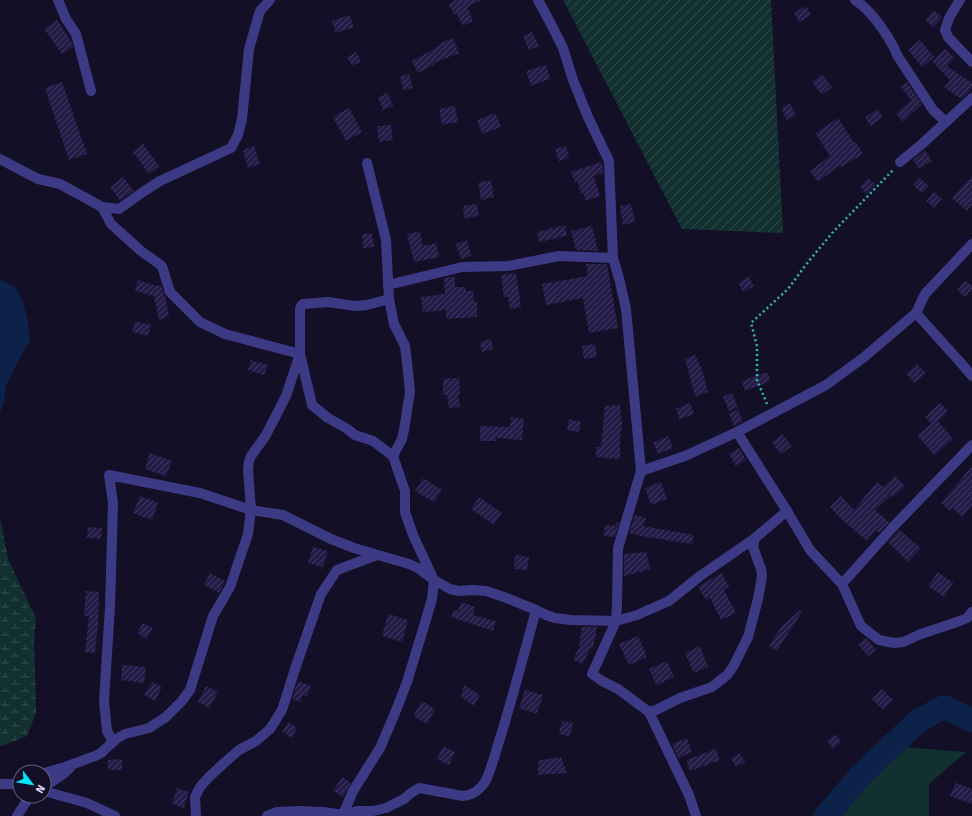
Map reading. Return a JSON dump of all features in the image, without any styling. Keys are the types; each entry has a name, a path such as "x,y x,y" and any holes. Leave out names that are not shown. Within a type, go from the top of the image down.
{"street":[{"path":"58,0 66,19 76,34 91,91"},
{"path":"0,159 38,179 60,184 102,207 119,209 160,181 231,148 238,135 242,119 249,49 260,11 270,0"},
{"path":"538,0 563,48 588,117 609,161 613,258 626,309 638,438 640,471 618,548 616,622 592,674 618,689 649,712 689,795 696,816"},
{"path":"855,0 865,8 881,27 897,55 933,110 946,122"},
{"path":"960,0 949,18 945,30 948,36 972,62"},
{"path":"900,162 972,98"},
{"path":"367,163 386,240 389,299 394,324 406,346 410,392 402,439 393,456"},
{"path":"102,207 111,224 141,251 162,266 170,292 200,322 224,334 300,354"},
{"path":"640,471 685,456 772,415 826,386 863,358 916,314 925,294 972,244"},
{"path":"388,284 462,267 508,266 559,256 613,258"},
{"path":"344,815 353,791 380,748 407,682 432,599 434,580 413,535 405,512 405,491 393,456 373,442 355,435 328,418 312,405 300,354 300,309 303,304 328,302 355,306 367,305 389,299"},
{"path":"916,314 972,376"},
{"path":"52,771 75,764 101,753 116,738 125,734 149,728 166,717 182,701 190,690 213,616 230,587 248,534 251,510 248,469 249,462 251,456 266,435 286,396 300,354"},
{"path":"737,432 810,550 842,584 861,626 879,640 894,643 904,642 920,634 966,618 972,612"},
{"path":"842,584 892,528 972,445"},
{"path":"112,742 107,731 104,701 110,607 113,503 109,475 200,493 251,510 283,515 331,539 354,548 409,564 418,568 434,580 450,589 486,591 536,610 546,616 571,620 616,622 637,615 669,600 700,576 755,538 787,511"},
{"path":"649,712 680,698 712,687 727,675 733,667 748,637 758,599 762,576 753,548 755,538"},
{"path":"196,816 195,797 204,783 239,750 256,741 270,728 282,710 321,594 337,570 377,555"},
{"path":"267,816 277,812 298,811 344,815 357,811 373,811 386,808 404,799 419,788 463,796 470,796 477,791 485,782 490,771 536,610"},
{"path":"52,782 75,764"},
{"path":"0,784 12,783"},
{"path":"52,793 87,803 115,816"},
{"path":"17,816 25,804"}],"path":[{"path":"772,415 757,380 757,346 751,323 788,289 833,232 900,162"}],"green space":[{"path":"563,0 771,0 783,233 682,229"},
{"path":"0,517 8,559 36,618 34,642 36,713 27,736 2,746 0,746"},
{"path":"875,745 966,752 929,784 929,816 813,816 813,813"}],"water":[{"path":"0,280 16,288 23,302 28,322 30,341 6,386 4,402 0,413"}],"building":[{"path":"456,0 481,0 467,7 473,21 463,26 456,13 454,14 448,4"},
{"path":"806,6 811,15 799,22 794,13"},
{"path":"934,10 942,17 933,27 925,20"},
{"path":"349,15 354,27 336,33 332,21"},
{"path":"57,20 71,41 73,47 62,54 44,29"},
{"path":"532,32 539,46 529,50 523,36"},
{"path":"453,38 459,53 434,63 435,64 418,73 412,61 441,45 440,43"},
{"path":"920,40 934,57 922,67 908,50"},
{"path":"945,49 955,58 947,66 972,83 972,87 968,93 961,99 944,87 950,80 932,61"},
{"path":"356,52 361,61 352,66 347,57"},
{"path":"546,65 550,79 531,86 526,71"},
{"path":"409,74 413,88 403,90 400,76"},
{"path":"822,74 832,87 822,95 812,82"},
{"path":"62,82 87,154 69,160 45,88"},
{"path":"907,82 922,104 903,122 896,114 911,100 901,87"},
{"path":"388,93 393,106 383,110 378,97"},
{"path":"790,103 796,115 787,120 781,108"},
{"path":"455,106 458,122 442,125 439,109"},
{"path":"349,108 362,132 346,141 333,117"},
{"path":"877,109 883,117 871,126 865,118"},
{"path":"495,113 501,127 482,134 477,120"},
{"path":"838,118 863,154 841,167 840,165 818,182 810,171 830,156 815,133"},
{"path":"391,125 393,140 379,142 377,126"},
{"path":"143,144 159,166 149,174 133,152"},
{"path":"254,146 260,164 248,168 243,150"},
{"path":"566,146 569,158 559,161 555,149"},
{"path":"925,150 932,161 919,169 913,160"},
{"path":"601,162 603,173 594,176 600,196 586,201 583,193 581,194 577,181 575,182 571,172"},
{"path":"972,176 972,205 967,211 952,198"},
{"path":"123,177 134,191 120,200 110,187"},
{"path":"868,178 875,185 867,194 860,187"},
{"path":"920,178 929,186 922,193 913,185"},
{"path":"491,180 494,197 481,200 478,183"},
{"path":"934,192 942,199 934,208 926,201"},
{"path":"477,204 479,216 464,218 463,206"},
{"path":"631,204 635,222 623,225 620,206"},
{"path":"565,225 567,236 539,242 537,232"},
{"path":"592,226 598,251 576,250 571,231"},
{"path":"420,231 423,246 436,243 439,257 414,262 407,234"},
{"path":"372,233 374,247 363,248 362,234"},
{"path":"467,240 471,256 461,259 456,244"},
{"path":"586,264 607,264 618,328 589,333 583,298 546,305 542,284 588,276"},
{"path":"516,273 521,307 510,309 508,297 504,297 501,275"},
{"path":"455,277 455,287 466,287 466,291 473,291 474,302 477,302 477,317 446,319 446,310 423,312 421,297 445,294 444,278"},
{"path":"749,277 754,286 743,292 738,283"},
{"path":"138,280 157,286 161,285 169,316 159,320 154,296 135,291"},
{"path":"965,280 972,286 972,289 965,297 957,290"},
{"path":"135,321 151,325 148,336 132,332"},
{"path":"491,339 493,349 482,352 480,342"},
{"path":"595,344 597,357 584,359 582,346"},
{"path":"695,355 701,366 708,392 695,396 685,359"},
{"path":"251,360 268,365 264,375 248,370"},
{"path":"917,364 926,373 915,383 906,374"},
{"path":"763,373 768,373 770,381 745,391 742,381"},
{"path":"459,378 460,394 458,394 460,407 449,408 447,395 443,395 443,379"},
{"path":"732,393 738,407 729,411 723,397"},
{"path":"690,403 694,414 679,419 676,409"},
{"path":"940,403 948,411 938,421 953,439 934,455 917,435 931,424 925,417"},
{"path":"620,405 622,423 620,459 596,457 596,447 601,447 605,406"},
{"path":"738,409 743,421 734,426 729,414"},
{"path":"511,417 524,419 522,440 496,438 496,441 480,441 480,426 510,427"},
{"path":"569,419 581,422 579,432 567,430"},
{"path":"782,434 792,446 781,454 772,442"},
{"path":"668,436 673,448 658,454 653,443"},
{"path":"739,448 746,460 736,466 729,454"},
{"path":"150,453 172,461 166,476 145,469"},
{"path":"972,466 972,506 962,517 953,508 950,511 941,503"},
{"path":"895,476 905,486 893,497 891,495 875,510 889,522 879,533 876,530 867,541 840,518 830,507 841,496 854,510 877,482 883,487"},
{"path":"423,478 442,490 434,502 415,491"},
{"path":"661,482 667,499 651,505 645,488"},
{"path":"140,496 158,503 152,520 133,513"},
{"path":"479,497 502,513 494,525 471,509"},
{"path":"635,515 646,518 643,526 694,535 692,544 629,533"},
{"path":"617,522 619,522 615,537 604,536 605,525 616,526"},
{"path":"88,527 102,528 101,539 87,538"},
{"path":"899,530 921,548 908,562 888,542"},
{"path":"313,547 328,551 323,567 308,563"},
{"path":"646,552 650,569 624,576 624,554"},
{"path":"515,555 529,557 527,570 514,569"},
{"path":"938,572 953,583 944,597 928,586"},
{"path":"210,573 225,581 219,593 204,585"},
{"path":"721,573 729,586 724,590 736,613 721,620 710,598 706,600 698,587"},
{"path":"86,591 99,592 95,653 85,652 89,616 84,616"},
{"path":"461,602 475,607 473,615 496,621 493,631 451,617 454,610 458,611"},
{"path":"800,610 802,612 777,651 769,646 781,627"},
{"path":"388,614 408,620 402,642 382,636"},
{"path":"143,623 153,628 147,639 137,633"},
{"path":"582,627 597,627 593,648 590,648 583,664 573,660 579,647"},
{"path":"638,636 647,657 629,665 619,644"},
{"path":"866,638 876,650 868,656 858,644"},
{"path":"700,646 708,667 694,673 685,653"},
{"path":"667,661 674,677 656,685 649,669"},
{"path":"122,665 146,667 144,683 121,680"},
{"path":"298,681 311,686 306,697 303,695 300,702 292,699"},
{"path":"152,682 162,687 155,701 144,695"},
{"path":"464,685 480,695 474,706 461,697"},
{"path":"206,686 218,692 209,708 198,702"},
{"path":"882,689 893,700 883,710 872,699"},
{"path":"525,690 543,695 537,714 519,708"},
{"path":"422,701 435,709 427,724 413,716"},
{"path":"562,721 573,723 570,736 559,734"},
{"path":"288,722 297,727 292,738 282,732"},
{"path":"835,734 841,742 833,749 827,741"},
{"path":"687,738 692,752 678,758 672,744"},
{"path":"443,746 455,752 449,765 437,759"},
{"path":"716,749 720,760 690,771 686,760"},
{"path":"740,753 745,762 736,767 731,758"},
{"path":"561,757 567,773 538,775 539,760"},
{"path":"122,759 122,770 108,770 108,760"},
{"path":"342,777 351,783 343,797 333,791"},
{"path":"956,783 972,789 972,804 950,796"},
{"path":"177,788 189,792 184,808 172,804"}],"waterway":[{"path":"826,816 860,776 918,721 944,707 972,720"}]}
